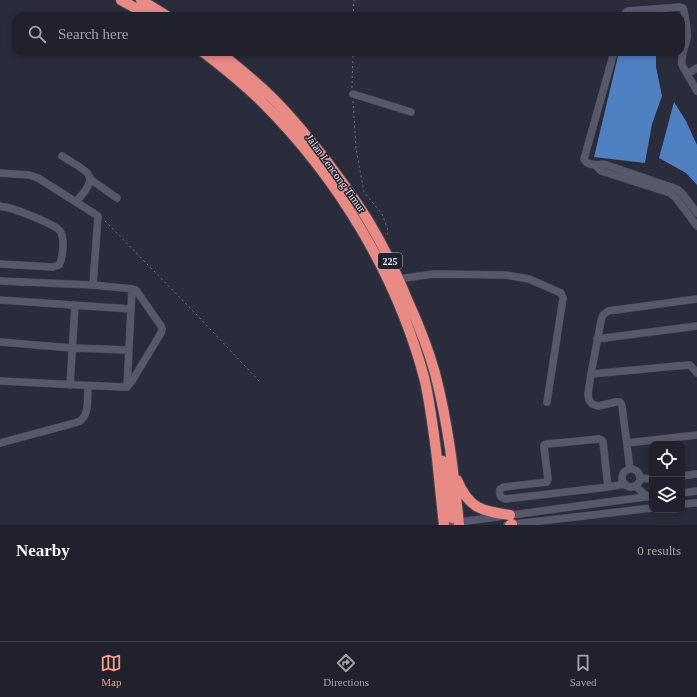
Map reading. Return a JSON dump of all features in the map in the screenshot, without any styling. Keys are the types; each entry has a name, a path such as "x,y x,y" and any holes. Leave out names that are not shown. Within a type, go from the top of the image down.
{"highway":[{"path":"121,0 143,12"},
{"path":"141,0 161,12"},
{"name":"Jalan Lencong Timur","path":"208,56 245,86 274,114 321,169 352,213 384,272 406,322 419,360 441,451 453,524"},
{"name":"Jalan Lencong Timur","path":"224,56 262,88 299,127 346,187 373,228 383,247 422,335 441,397 454,473 453,524"},
{"path":"454,473 460,488 473,504 480,509 491,512 510,522"}],"street":[{"path":"626,12 683,8 684,12"},
{"path":"685,18 687,38 685,45"},
{"path":"613,56 584,159 586,163 595,165 604,164 677,189 682,193 697,214"},
{"path":"682,56 682,65 697,91"},
{"path":"687,74 697,68"},
{"path":"353,94 411,112"},
{"path":"62,156 89,174 90,179 117,198"},
{"path":"595,165 601,171 670,193 676,198 697,226"},
{"path":"0,173 21,174 38,178 98,216 93,285"},
{"path":"76,202 85,190 90,179"},
{"path":"0,206 18,210 54,226 61,232 62,260 59,265 53,267 0,264"},
{"path":"398,279 434,274 506,275 529,279 561,293 563,298 547,402"},
{"path":"0,281 93,285 132,288 136,290 162,329 127,387"},
{"path":"127,387 132,288"},
{"path":"630,469 622,406 620,402 598,406 592,404 589,400 588,394 600,321 603,315 608,311 697,299"},
{"path":"0,300 131,309"},
{"path":"70,385 74,305"},
{"path":"597,338 697,326"},
{"path":"0,342 72,348 129,350"},
{"path":"591,374 690,365 697,373"},
{"path":"0,381 127,387"},
{"path":"0,443 81,421 85,416 87,409 88,386"},
{"path":"627,443 697,435"},
{"path":"608,487 603,442 600,439 544,445 548,479 547,482 504,487 500,489 500,496 506,499 608,487 629,486 639,483 640,476 638,471 630,469 623,474 622,479 629,486 649,496"},
{"path":"685,476 697,474"},
{"path":"640,478 649,479"},
{"path":"622,500 629,486"},
{"path":"685,493 697,491"},
{"path":"510,522 622,500 649,497"},
{"path":"685,504 697,503"},
{"path":"453,524 510,522 649,508"}],"path":[{"path":"354,0 354,12"},
{"path":"353,56 353,94 356,148 364,192 382,214 388,230 383,247"},
{"path":"98,216 107,223 259,381"}],"water":[{"path":"618,56 656,56 656,67 662,96 652,124 645,163 594,157"},
{"path":"674,102 686,121 697,145 697,185 686,173 659,158"}]}
